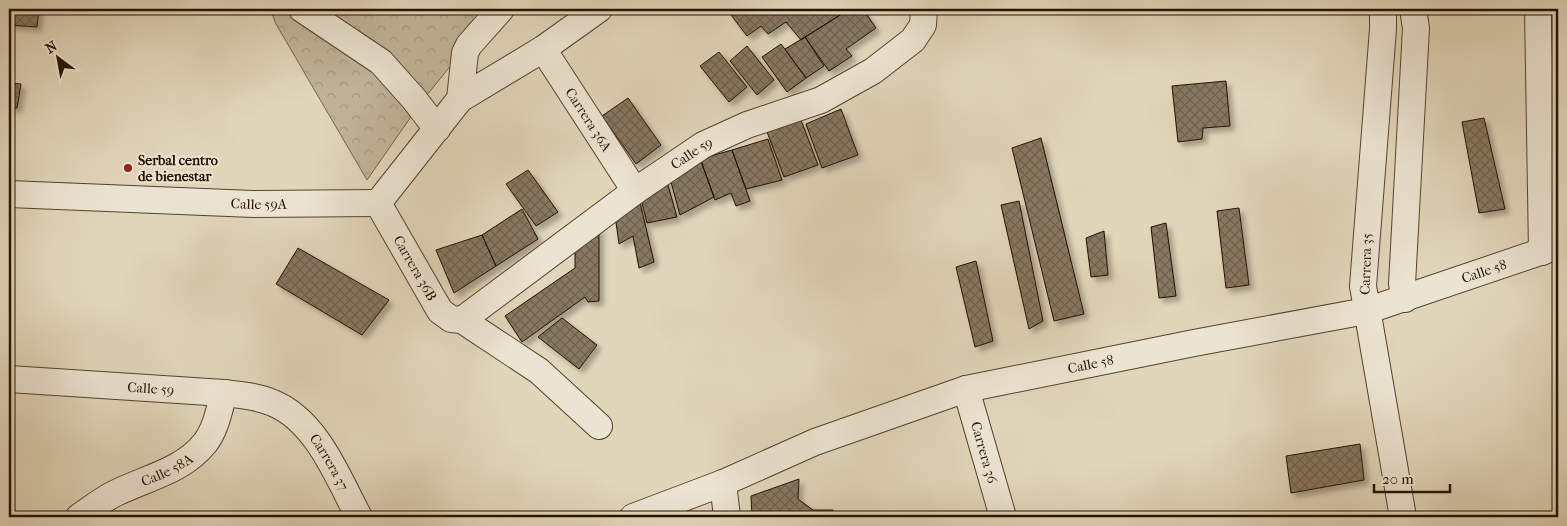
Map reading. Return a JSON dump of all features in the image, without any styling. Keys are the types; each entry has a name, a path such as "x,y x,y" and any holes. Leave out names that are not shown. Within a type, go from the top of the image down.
{"street":[{"path":"302,9 380,62 414,99 436,129"},
{"path":"460,99 469,44 501,9"},
{"path":"378,203 460,99 543,49 599,9"},
{"name":"Calle 59","path":"462,320 635,191 703,145 747,125 821,100 873,72 913,40 923,25 924,9"},
{"name":"Carrera 35","path":"1383,9 1363,286 1403,517"},
{"path":"1404,299 1402,284 1416,28 1413,9"},
{"path":"1538,9 1550,249"},
{"name":"Carrera 36A","path":"543,49 635,191"},
{"name":"Calle 59A","path":"9,194 253,204 378,203"},
{"name":"Carrera 36B","path":"378,203 440,311 452,319 462,320 539,372 599,426"},
{"name":"Calle 58","path":"633,517 723,483 814,442 966,389 1194,343 1366,311 1550,249"},
{"name":"Calle 59","path":"9,379 224,393 256,397 274,403 289,413"},
{"name":"Carrera 36","path":"966,389 1003,517"},
{"name":"Calle 58A","path":"79,517 116,492 173,469 195,453 205,443 216,423 224,393"},
{"name":"Carrera 37","path":"289,413 309,428 325,453 359,517"},
{"path":"723,483 728,517"}],"green space":[{"path":"270,9 497,9 422,101 367,180 276,24"}],"building":[{"path":"9,9 39,9 37,27 9,25"},
{"path":"741,9 849,9 801,40 786,22 768,34 761,26 747,36 731,15"},
{"path":"850,9 863,9 876,28 846,49 852,56 829,71 805,37"},
{"path":"805,37 824,66 806,78 785,49"},
{"path":"781,44 806,78 787,92 762,57"},
{"path":"747,46 774,80 757,95 730,61"},
{"path":"719,52 747,87 729,102 700,66"},
{"path":"1226,81 1230,126 1203,128 1202,139 1178,142 1172,86"},
{"path":"9,83 21,84 17,108 9,108"},
{"path":"628,98 661,145 636,164 602,116"},
{"path":"841,109 858,155 822,168 806,124"},
{"path":"1484,118 1505,209 1479,213 1462,122"},
{"path":"801,120 818,165 784,177 767,132"},
{"path":"1041,138 1084,314 1054,321 1012,148"},
{"path":"768,139 782,180 746,189 732,150"},
{"path":"732,150 750,201 736,206 731,193 715,200 700,159"},
{"path":"698,152 714,197 680,215 668,171"},
{"path":"528,170 558,212 536,226 506,184"},
{"path":"665,175 677,217 647,223 640,195"},
{"path":"639,198 654,262 639,268 633,236 619,244 615,215"},
{"path":"1019,201 1043,321 1029,329 1001,205"},
{"path":"1239,208 1249,285 1226,288 1217,211"},
{"path":"522,209 538,239 496,266 482,235"},
{"path":"1166,223 1176,296 1159,298 1151,227"},
{"path":"599,226 599,301 588,302 585,297 522,342 505,316 575,268 575,246"},
{"path":"1104,231 1108,275 1091,277 1086,238"},
{"path":"482,235 496,266 454,293 436,250"},
{"path":"298,248 389,300 362,335 276,284"},
{"path":"976,261 993,341 975,347 956,267"},
{"path":"562,318 597,345 579,369 538,337"},
{"path":"1360,444 1364,480 1291,493 1286,456"},
{"path":"799,479 798,499 813,510 833,510 833,517 752,517 751,496"}],"place":[{"name":"Serbal centro de bienestar","path":"128,168"}]}
